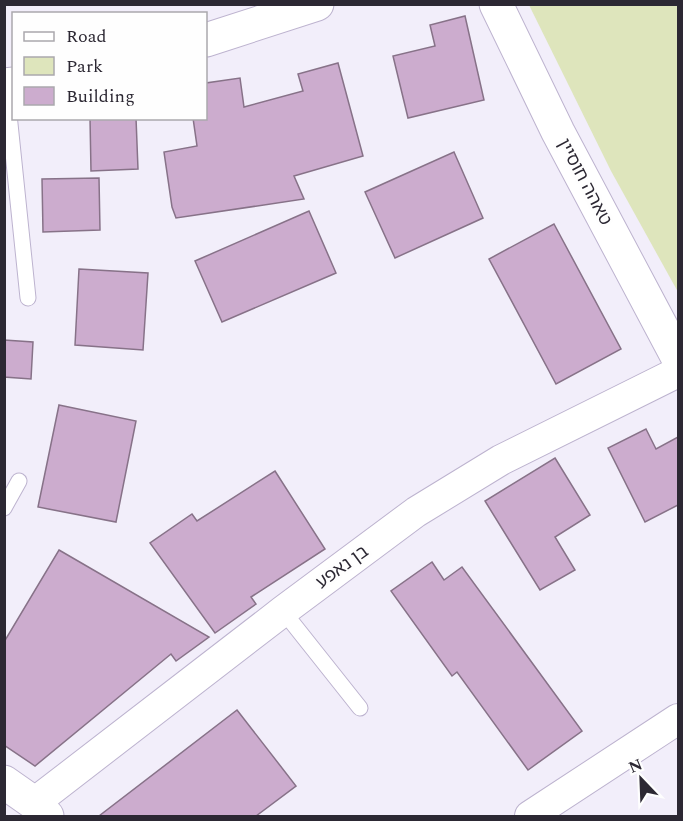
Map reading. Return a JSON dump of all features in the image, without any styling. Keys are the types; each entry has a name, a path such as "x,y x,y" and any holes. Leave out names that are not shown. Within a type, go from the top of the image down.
{"street":[{"path":"207,40 317,4"},
{"name":"טאהה חוסיין","path":"496,4 558,132 678,358"},
{"name":"בן נאפע","path":"40,810 283,610 416,512 501,460 678,372"},
{"path":"530,816 678,718"},
{"path":"4,782 40,810"}],"lane":[{"path":"8,85 28,298"},
{"path":"4,508 20,481"},
{"path":"283,610 360,708"}],"green space":[{"path":"529,5 678,5 678,292 611,171"}],"building":[{"path":"465,16 484,100 408,118 393,56 435,46 430,25"},
{"path":"338,63 363,156 294,176 304,199 176,218 172,207 164,152 197,146 193,120 207,120 207,83 240,78 244,107 303,91 298,74"},
{"path":"90,120 136,120 138,169 91,171"},
{"path":"454,152 483,218 395,258 365,192"},
{"path":"99,178 100,230 43,232 42,179"},
{"path":"309,211 336,273 222,322 195,261"},
{"path":"554,224 621,349 556,384 489,259"},
{"path":"79,269 148,273 143,350 75,345"},
{"path":"4,340 33,342 31,379 4,377"},
{"path":"59,405 136,421 116,522 38,507"},
{"path":"646,429 656,449 678,437 678,505 645,522 608,448"},
{"path":"555,458 590,515 555,537 575,570 540,590 485,501"},
{"path":"275,471 325,549 251,597 256,604 215,633 150,543 192,514 197,521"},
{"path":"59,550 209,637 176,661 171,654 35,766 4,745 4,642"},
{"path":"432,562 444,580 462,567 582,731 528,770 457,672 452,676 391,591"},
{"path":"237,710 296,786 256,816 99,816"}]}
